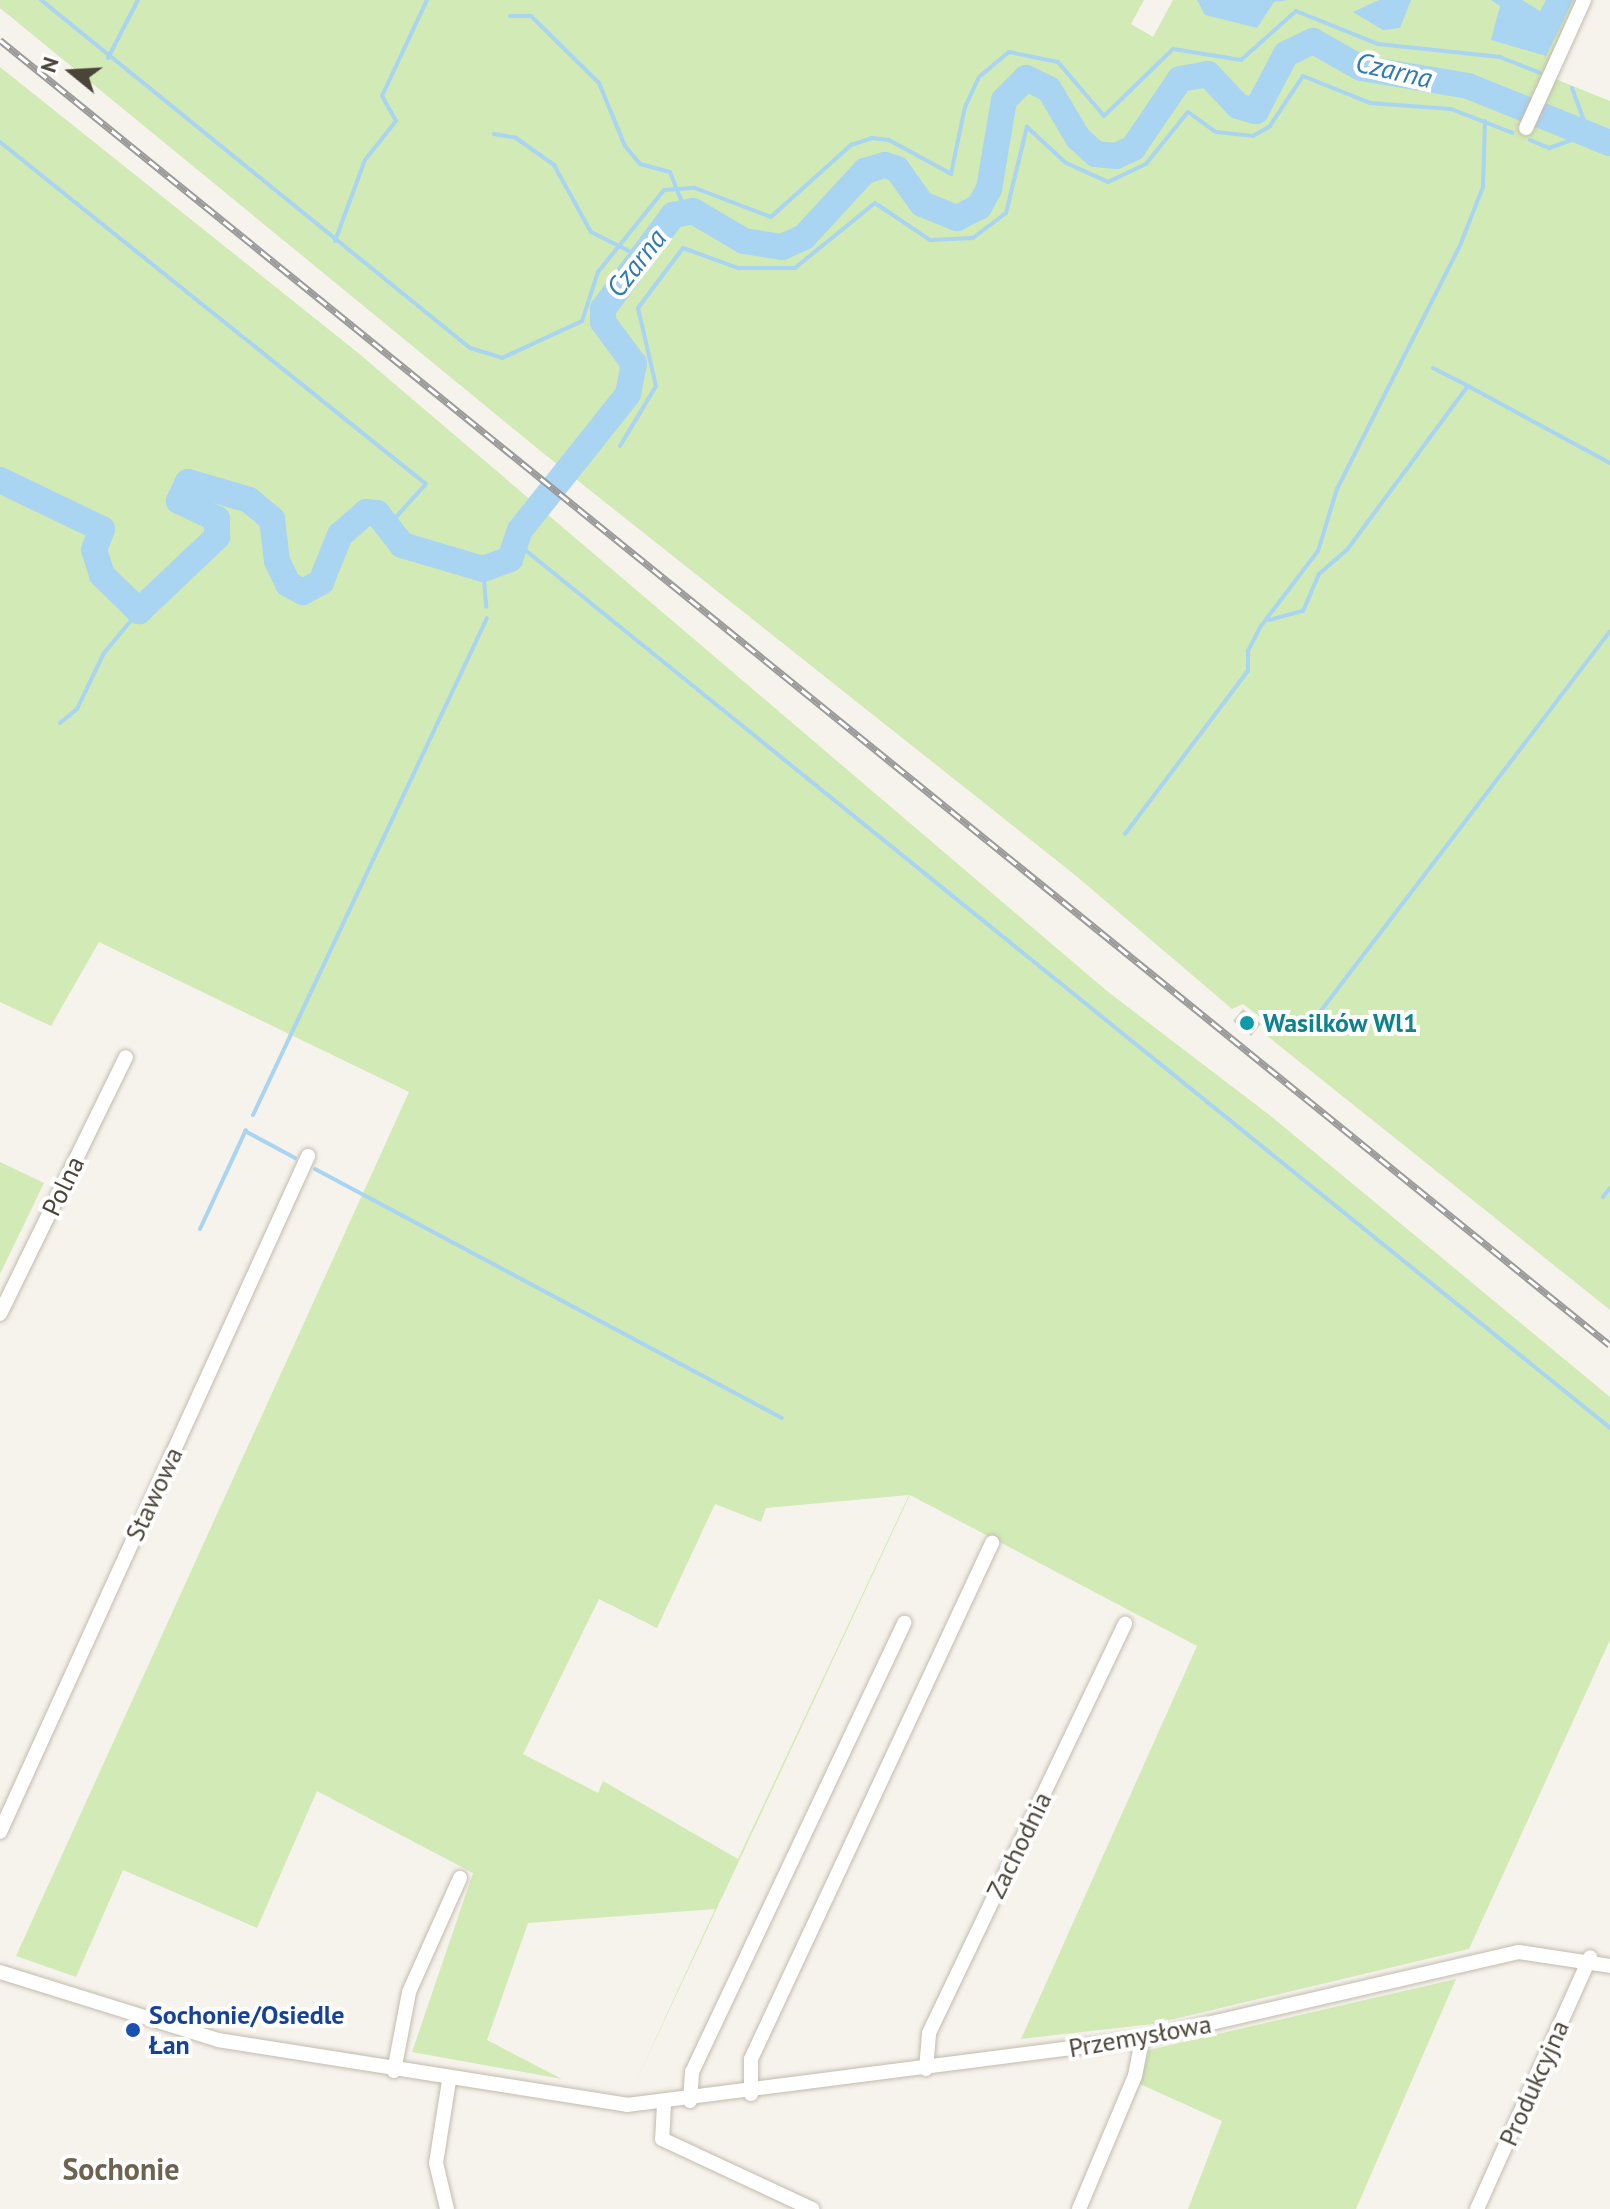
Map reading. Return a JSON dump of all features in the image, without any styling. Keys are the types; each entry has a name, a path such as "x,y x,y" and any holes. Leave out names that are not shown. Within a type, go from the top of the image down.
{"street":[{"path":"1526,128 1584,0"},
{"name":"Polna","path":"0,1314 126,1057"},
{"name":"Stawowa","path":"0,1832 308,1156"},
{"path":"751,2094 751,2059 992,1543"},
{"path":"690,2101 692,2072 904,1623"},
{"name":"Zachodnia","path":"926,2069 929,2033 1125,1623"},
{"path":"394,2071 409,1992 460,1878"},
{"name":"Przemysłowa","path":"0,1972 167,2027 449,2081 664,2104 1142,2039 1519,1952 1590,1957 1610,1966"},
{"name":"Produkcyjna","path":"1477,2209 1590,1957"},
{"path":"1079,2209 1135,2076 1142,2039"},
{"path":"447,2209 436,2163 449,2081"},
{"path":"664,2104 662,2139 812,2209"}],"green space":[{"path":"0,0 1144,0 1131,24 1153,37 1173,0 1588,0 1553,78 1610,101 1610,1310 1266,1035 1268,1023 1243,1004 1232,1009 1075,875 543,453 0,8"},
{"path":"0,67 357,352 1107,991 1272,1117 1610,1397 1610,1640 1469,1949 1153,2024 1021,2039 1197,1646 910,1495 632,2090 715,1909 528,1923 487,2040 562,2079 412,2052 473,1873 317,1791 257,1928 123,1870 76,1977 16,1956 409,1092 99,942 51,1026 0,1002","holes":["909,1495 738,1859 603,1781 598,1793 523,1754 599,1599 657,1628 715,1504 761,1522 766,1508"]},
{"path":"0,1162 44,1183 0,1274"},
{"path":"1456,1979 1356,2209 1188,2209 1222,2121 1140,2084 1149,2050"}],"water":[{"path":"1197,0 1289,0 1274,2 1257,28 1205,15"},
{"path":"1379,0 1411,0 1400,28 1383,30 1353,12"},
{"path":"1491,0 1522,0 1540,11 1546,0 1573,0 1546,56 1491,40 1500,6"},
{"path":"1543,105 1610,133 1610,154 1535,123"}],"building":[{"name":"Wasilków Wl1","path":"1243,1009 1261,1024 1251,1036 1233,1021"}],"waterway":[{"path":"41,0 470,348 502,358 582,321 598,272 664,190 695,188 771,217 851,145 872,138 889,140 951,174 965,107 979,77 1009,52 1058,62 1104,116 1173,49 1241,60 1296,11 1378,44 1500,57 1540,73"},
{"path":"108,58 138,0"},
{"path":"335,241 365,160 396,121 382,96 427,0"},
{"path":"510,16 531,16 599,83 625,146 640,164 670,172 685,210"},
{"name":"Czarna","path":"0,480 102,529 94,550 102,575 139,611 217,537 217,519 179,501 188,482 249,500 272,519 277,561 288,584 303,592 321,582 340,535 366,512 377,513 402,545 483,569 510,559 520,530 628,394 634,364 603,322 603,309 673,215 693,211 744,241 782,247 804,237 865,171 885,165 897,169 922,204 957,218 979,207 989,189 1004,100 1026,78 1049,89 1078,138 1096,154 1116,156 1133,148 1180,79 1208,74 1238,106 1256,111 1286,54 1313,41 1361,68 1468,86 1610,143"},
{"path":"620,446 656,386 638,308 683,248 738,268 795,268 875,203 930,240 973,238 1006,213 1027,127 1066,163 1108,182 1146,164 1188,112 1216,132 1253,136 1270,126 1303,76 1370,103 1451,109 1513,133"},
{"path":"1572,88 1586,126"},
{"path":"1125,834 1248,671 1248,651 1261,626 1318,551 1337,489 1459,248 1483,187 1485,121"},
{"path":"494,134 516,138 554,165 591,232 641,257"},
{"path":"1530,140 1549,148 1578,138"},
{"path":"0,142 426,484 385,529"},
{"path":"1433,368 1468,386"},
{"path":"1269,620 1303,611 1319,574 1347,550 1468,386 1610,463"},
{"path":"514,541 1610,1428"},
{"path":"483,569 486,607"},
{"path":"60,723 77,709 104,653 139,611"},
{"path":"253,1115 487,618"},
{"path":"1320,1012 1610,632"},
{"path":"200,1229 246,1130"},
{"path":"245,1131 295,1158"},
{"path":"315,1169 782,1418"},
{"path":"1603,1197 1610,1188"}],"railway":[{"path":"0,40 1610,1345"}],"place":[{"name":"Wasilków Wl1","path":"1247,1023"},
{"name":"Sochonie/Osiedle Łan","path":"133,2030"}],"district":[{"name":"Sochonie","path":"121,2169"}]}
